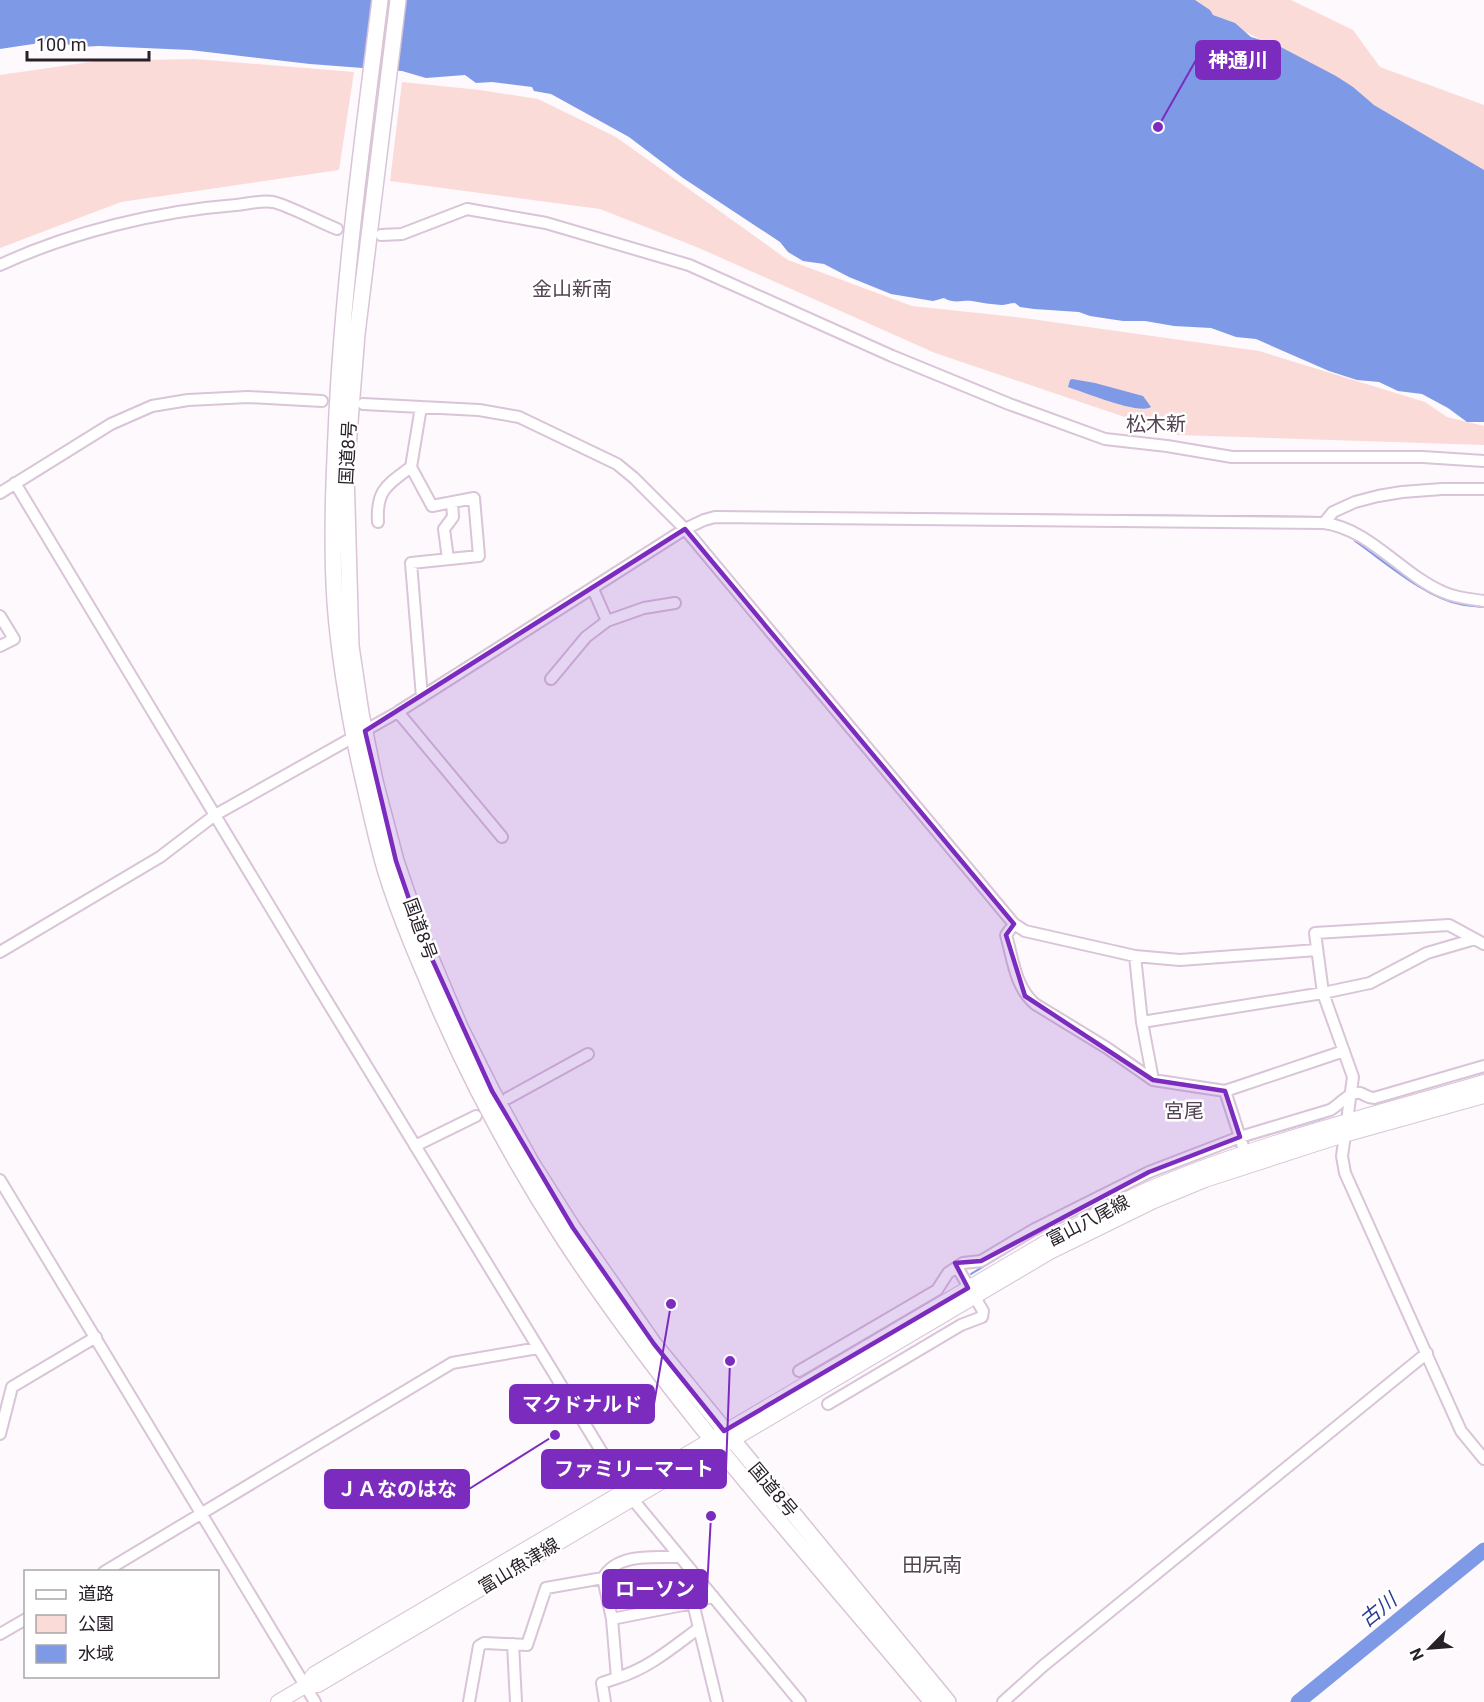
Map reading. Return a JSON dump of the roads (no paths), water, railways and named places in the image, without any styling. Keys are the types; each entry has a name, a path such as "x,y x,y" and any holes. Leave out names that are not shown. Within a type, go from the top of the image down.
{"highway":[{"name":"国道8号","path":"380,0 341,331 333,536 335,603 341,659 359,734 384,865 409,937 450,1035 481,1098 562,1236 620,1320 948,1702"},
{"name":"国道8号","path":"359,734 351,646 346,472 357,334 398,0"},
{"name":"国道8号","path":"722,1440 932,1702"}],"main road":[{"name":"富山八尾線","path":"722,1440 971,1292 1043,1244 1148,1190 1346,1129 1484,1082"},
{"name":"富山八尾線","path":"1346,1129 1484,1096"},
{"name":"富山魚津線","path":"279,1702 305,1686 314,1674 722,1440"}],"street":[{"path":"0,265 21,255 96,230 178,212 222,206 272,202 337,229"},
{"path":"381,235 402,234 467,209 546,223 689,265 892,356 1010,404 1106,439 1167,446 1232,458 1356,456 1484,461"},
{"path":"0,493 111,424 152,406 188,400 248,397 321,401"},
{"path":"363,404 479,410 519,417 617,464 685,529 1014,924 1024,931 1135,956 1180,960 1317,950"},
{"path":"421,407 411,467 432,506 474,498 479,556 411,563 422,697"},
{"path":"378,522 379,497 386,486 411,467"},
{"path":"15,483 415,1146 629,1495 800,1702"},
{"path":"1324,523 1333,512 1355,502 1378,496 1412,491 1484,489"},
{"path":"448,559 444,529 453,517 453,502"},
{"path":"0,952 160,857 215,815 398,712 593,590 685,529 715,517 1324,523 1339,525 1354,532 1429,585 1443,592 1461,598 1484,601"},
{"path":"593,590 608,621"},
{"path":"551,679 586,637 608,621 644,608 675,603"},
{"path":"0,616 14,639 0,646"},
{"path":"398,712 502,837"},
{"path":"1014,924 1006,935 1017,978 1026,996 1153,1080 1225,1091 1344,1051"},
{"path":"1479,941 1449,925 1315,933 1323,993 1353,1077 1342,1156 1345,1173 1461,1431 1484,1459"},
{"path":"1142,1022 1323,993 1370,983 1427,952 1479,941"},
{"path":"1135,956 1142,1022 1153,1080"},
{"path":"508,1098 588,1054"},
{"path":"799,1371 937,1290 948,1273 963,1263 981,1261 1033,1230 1149,1172 1240,1137 1330,1110 1340,1105 1351,1094 1358,1092 1374,1098 1484,1066"},
{"path":"1225,1091 1247,1160"},
{"path":"415,1146 476,1116"},
{"path":"0,1180 315,1702"},
{"path":"828,1404 961,1325 982,1317 982,1311 957,1267"},
{"path":"0,1434 12,1387 96,1337"},
{"path":"107,1570 452,1363 538,1348"},
{"path":"1003,1702 1042,1666 1427,1353"},
{"path":"617,1678 612,1619 603,1578 607,1571 628,1558 680,1557"},
{"path":"469,1702 479,1646 484,1643 527,1645 546,1588 603,1578"},
{"path":"612,1619 693,1603 713,1596"},
{"path":"693,1603 717,1702"},
{"path":"0,1634 24,1620"},
{"path":"605,1702 602,1683 633,1673 654,1662 699,1628"},
{"path":"513,1644 516,1702"}],"water":[{"path":"0,0 1195,0 1210,10 1213,15 1235,23 1251,37 1275,44 1336,76 1374,105 1484,170 1484,422 1467,422 1448,408 1422,394 1398,391 1379,382 1357,380 1329,371 1256,339 1236,337 1211,328 1123,321 1079,312 1020,307 1015,303 1001,305 944,298 933,301 891,294 824,264 803,261 788,252 780,242 683,178 629,137 551,94 534,91 532,87 492,82 476,83 465,75 426,78 402,71 310,64 190,50 79,47 53,41 0,49"},
{"path":"1072,379 1143,396 1151,407 1135,408 1098,398 1068,387"}],"waterway":[{"path":"857,513 1319,517"},
{"path":"1355,541 1419,587 1447,600 1484,607"},
{"path":"426,687 520,628"},
{"path":"396,706 419,692"},
{"path":"1395,1097 1484,1072"},
{"path":"1246,1141 1324,1118"},
{"path":"1142,1181 1170,1169"},
{"path":"971,1274 1043,1230"},
{"name":"古川","path":"1298,1702 1484,1550"}],"place":[{"name":"神通川","path":"1158,127"},
{"name":"マクドナルド","path":"671,1304"},
{"name":"ファミリーマート","path":"730,1361"},
{"name":"ＪＡなのはな","path":"555,1435"},
{"name":"ローソン","path":"711,1516"}],"district":[{"name":"金山新南","path":"572,289"},
{"name":"松木新","path":"1156,424"},
{"name":"宮尾","path":"1184,1111"},
{"name":"田尻南","path":"932,1565"}]}
